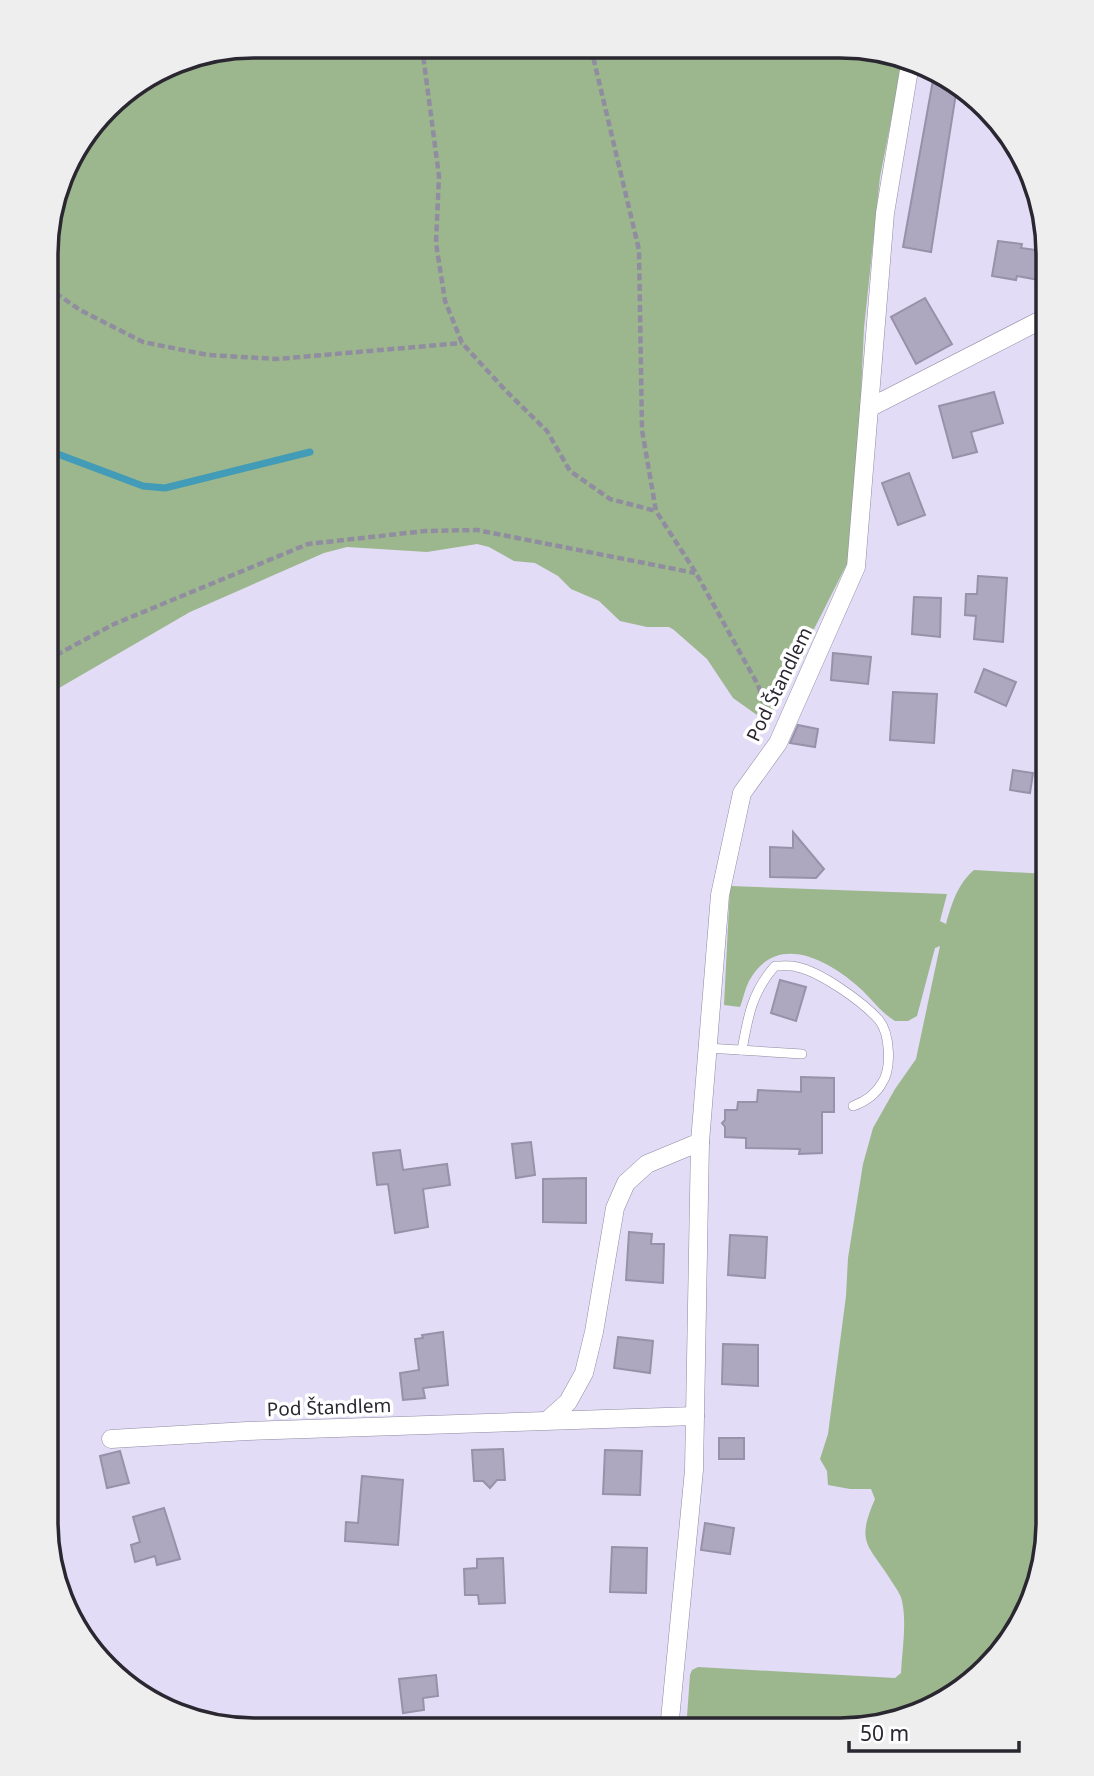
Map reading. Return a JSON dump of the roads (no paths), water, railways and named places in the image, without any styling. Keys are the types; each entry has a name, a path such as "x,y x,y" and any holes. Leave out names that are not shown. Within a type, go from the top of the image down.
{"street":[{"name":"Pod Štandlem","path":"670,1718 694,1470 700,1142 720,895 742,793 778,743 856,567 885,213 909,71"},
{"path":"869,408 1036,323"},
{"path":"549,1419 568,1402 584,1373 594,1332 615,1208 626,1183 647,1164 700,1142"},
{"name":"Pod Štandlem","path":"111,1439 549,1419 695,1416"}],"lane":[{"path":"742,1050 749,1010 764,979 775,966 798,967 835,983 880,1021 887,1038 888,1066 882,1083 865,1101 853,1106"},
{"path":"708,1048 802,1054"}],"waterway":[{"path":"58,454 143,486 165,488 310,452"}]}
